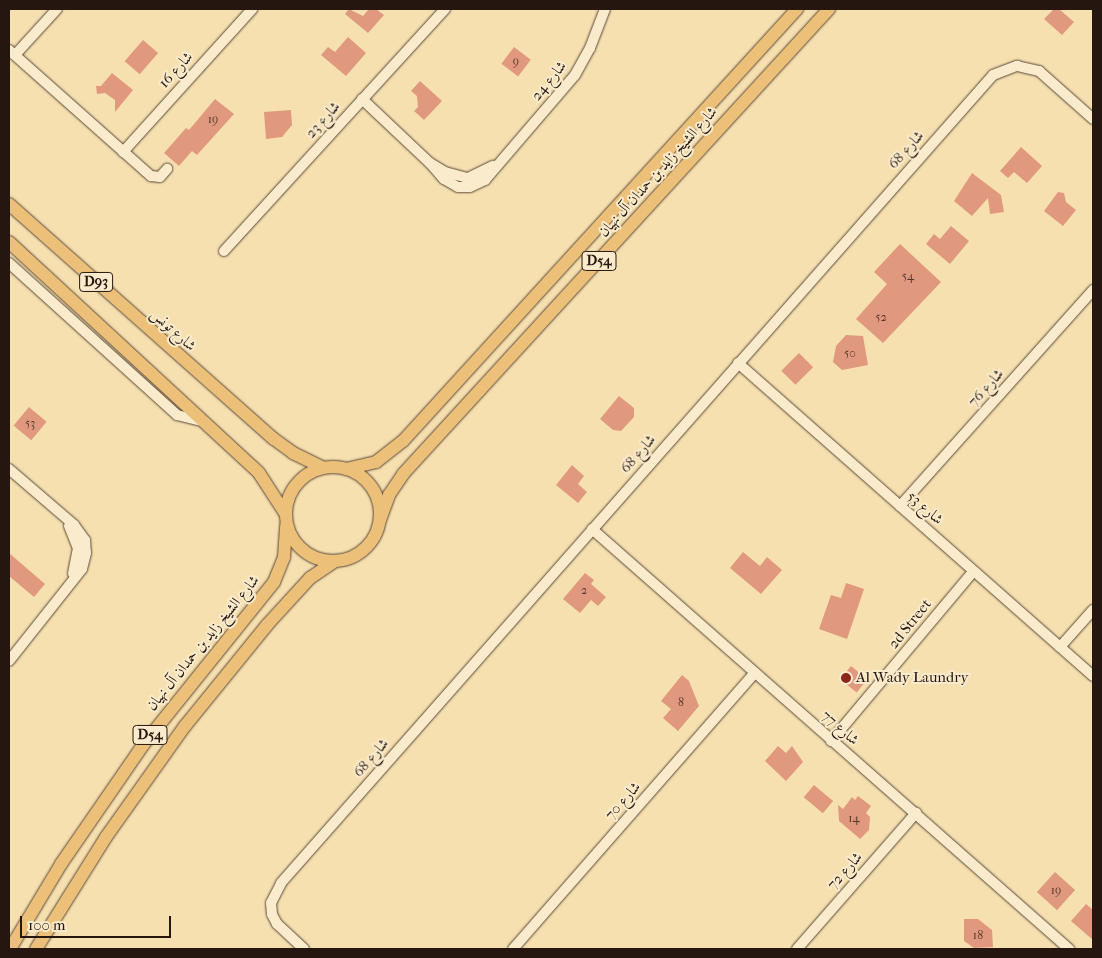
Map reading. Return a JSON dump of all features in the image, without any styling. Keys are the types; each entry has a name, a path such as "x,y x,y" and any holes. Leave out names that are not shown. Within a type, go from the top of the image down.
{"main road":[{"name":"شارع الشيخ زايد بن حمدان آل نهيان","path":"346,469 376,462 403,441 797,9"},
{"name":"شارع الشيخ زايد بن حمدان آل نهيان","path":"380,520 389,495 404,474 829,9"},
{"name":"شارع تونس","path":"9,204 274,439 303,458 324,468"},
{"name":"D93","path":"9,242 259,473 286,519"},
{"path":"324,468 346,469 361,476 372,488 379,503 380,520 376,533 364,549 347,560 334,562 318,560 303,552 292,540 286,519 293,488 312,472 324,468"},
{"name":"شارع الشيخ زايد بن حمدان آل نهيان","path":"10,949 61,864 143,744 274,582 284,557 286,519"},
{"name":"D54","path":"36,949 106,837 185,726 267,625 310,578 334,562"}],"street":[{"path":"57,9 12,53 151,176 160,177 167,170"},
{"name":"شارع 16","path":"122,152 252,9"},
{"name":"شارع 23","path":"224,251 445,9"},
{"name":"شارع 24","path":"362,100 430,163 462,178 481,174 500,161 575,75 590,48 605,9"},
{"name":"شارع 68","path":"304,949 277,924 271,903 274,892 738,363 1000,70 1017,66 1039,71 1093,119"},
{"path":"9,263 177,415 205,422"},
{"name":"شارع 76","path":"900,506 1093,290"},
{"name":"شارع 53","path":"738,363 1093,676"},
{"path":"9,468 62,516 82,547 68,584 9,661"},
{"name":"شارع 77","path":"592,529 831,742 916,813 1069,949"},
{"name":"2d Street","path":"831,742 973,572"},
{"path":"1060,647 1093,610"},
{"name":"شارع 70","path":"513,949 755,674"},
{"name":"شارع 72","path":"797,949 916,813"}],"building":[{"path":"349,9 363,16 369,9 376,9 384,15 368,33 345,14"},
{"path":"1054,9 1059,9 1074,22 1062,35 1044,19"},
{"path":"348,37 366,53 346,76 321,55 328,47 335,52"},
{"path":"143,40 158,53 140,74 125,61"},
{"path":"514,47 531,60 518,76 501,64"},
{"path":"112,73 133,90 115,112 115,100 105,93 97,94 96,86 101,86"},
{"path":"420,81 442,101 424,120 414,111 418,107 417,96 411,91"},
{"path":"215,99 234,114 197,155 192,151 179,166 164,153 186,128 189,130"},
{"path":"291,110 292,125 282,137 266,139 264,112"},
{"path":"1021,147 1042,166 1027,183 1014,172 1008,178 1000,171"},
{"path":"972,173 1001,195 1004,212 990,214 988,198 972,216 954,201"},
{"path":"1058,192 1064,193 1066,202 1076,210 1063,226 1044,211"},
{"path":"951,226 969,241 950,264 926,244 934,234 940,239"},
{"path":"900,244 941,282 883,343 856,319 887,284 874,272"},
{"path":"846,335 863,336 868,365 842,370 833,362 836,346"},
{"path":"799,353 813,367 795,385 781,371"},
{"path":"619,396 634,408 634,417 621,431 613,430 600,419"},
{"path":"29,407 47,422 31,440 14,425"},
{"path":"572,465 584,476 578,484 587,492 578,503 556,485"},
{"path":"743,552 760,566 767,557 782,570 761,594 730,568"},
{"path":"9,553 45,584 34,597 9,576"},
{"path":"585,573 594,580 591,584 606,597 598,606 591,600 580,613 563,599"},
{"path":"846,583 864,589 847,639 819,629 831,595 841,598"},
{"path":"851,666 867,679 857,692 840,679"},
{"path":"682,675 689,681 699,706 678,731 663,718 671,709 661,701"},
{"path":"778,746 786,753 792,746 803,762 786,781 765,761"},
{"path":"814,785 833,801 823,813 804,797"},
{"path":"858,796 871,806 866,813 870,817 869,830 860,839 839,821 838,805 843,809 852,797 855,800"},
{"path":"1055,872 1075,890 1057,910 1037,892"},
{"path":"1086,904 1093,910 1093,940 1071,921"},
{"path":"964,919 978,919 992,930 993,947 974,948 964,941"}],"place":[{"name":"Al Wady Laundry","path":"846,678"}]}
